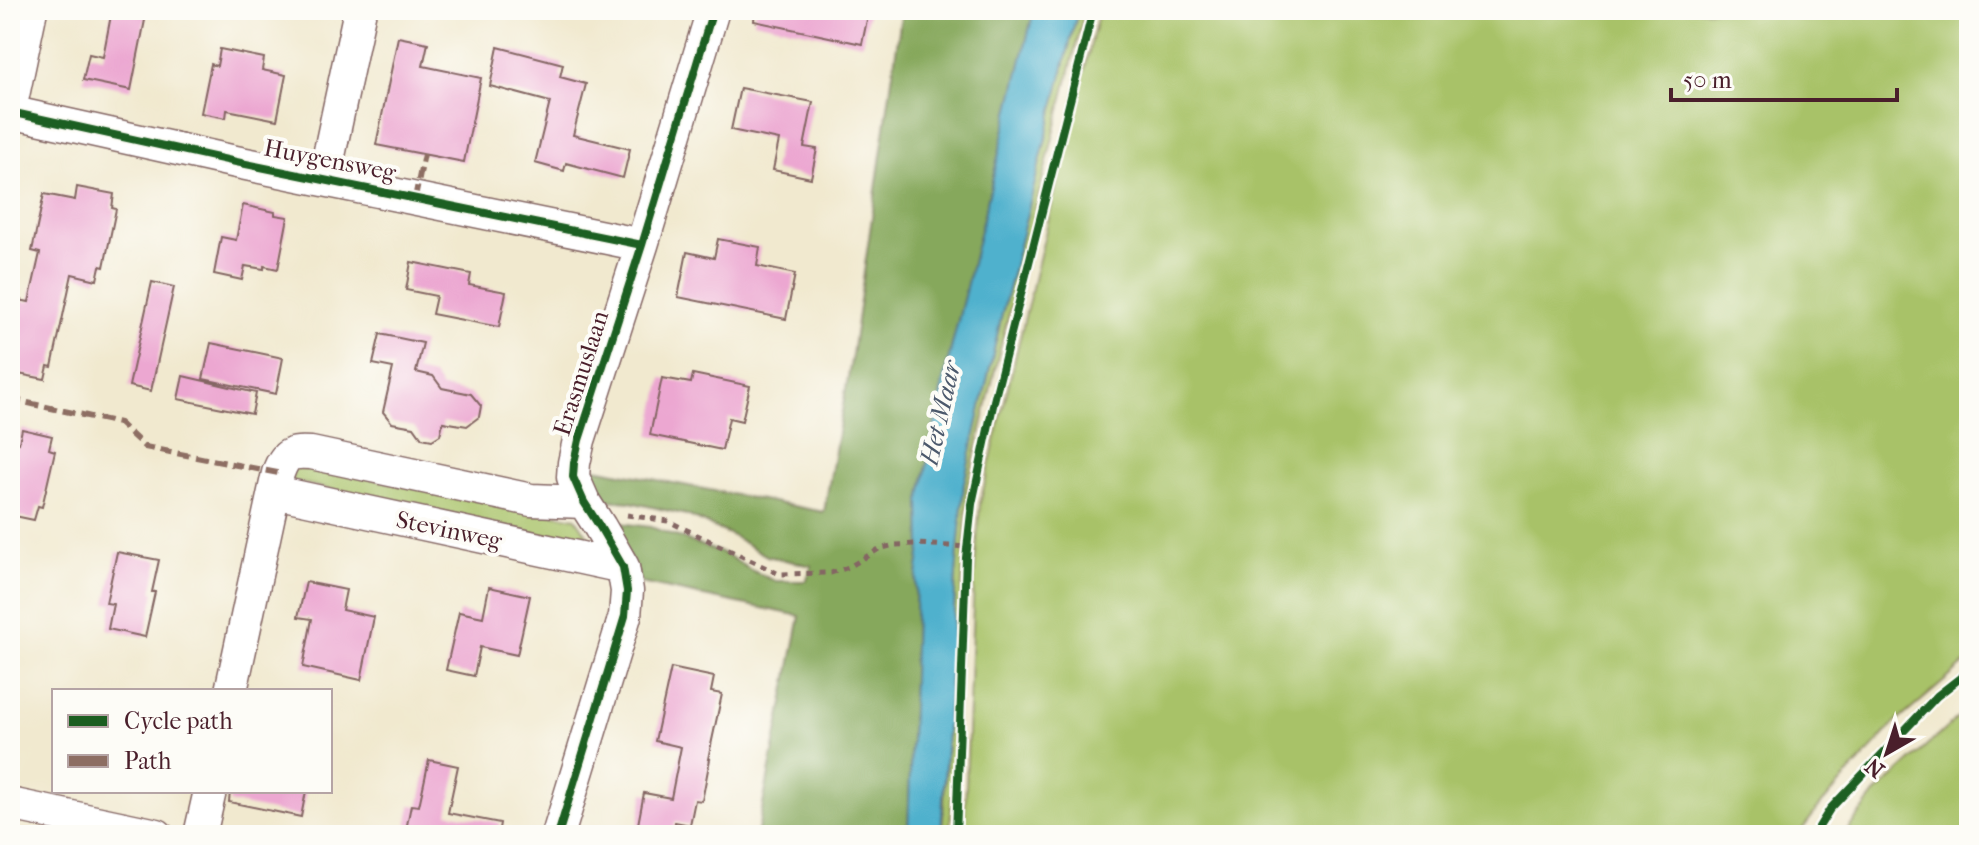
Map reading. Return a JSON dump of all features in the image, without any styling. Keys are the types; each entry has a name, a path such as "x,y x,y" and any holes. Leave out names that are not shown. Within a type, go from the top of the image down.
{"street":[{"path":"10,111 31,10"},
{"path":"324,179 360,10"},
{"name":"Erasmuslaan","path":"558,835 625,616 627,591 623,567 584,502 573,477 574,463 713,10"},
{"name":"Huygensweg","path":"10,111 236,162 642,245"},
{"name":"Stevinweg","path":"231,689 282,461 291,454 311,453 531,500 584,502"},
{"name":"Stevinweg","path":"275,492 623,567"},
{"path":"200,835 210,793"},
{"path":"10,804 157,835"}],"path":[{"path":"584,502 619,513 668,521 779,574 831,573 849,567 879,549 895,545 967,547"}],"green space":[{"path":"902,10 1034,10 943,382 920,501 921,547 916,583 908,835 757,835 800,616 641,583 612,522 651,527 727,555 775,581 806,581 812,566 767,556 687,515 630,502 596,499 585,464 824,512 852,355"},
{"path":"1078,10 1085,10 968,486 950,835 942,835 964,483 1002,314"},
{"path":"1099,10 1969,10 1969,660 1894,724 1798,835 964,835 974,577 980,503"},
{"path":"294,464 576,518 588,536 579,543 291,481"},
{"path":"1969,707 1969,835 1844,835 1875,794"}],"water":[{"name":"Het Maar","path":"1034,10 1078,10 1002,314 964,483 941,835 908,835 916,583 921,547 920,501 943,382"}],"building":[{"path":"112,10 147,10 131,90 83,80 89,54 103,57"},
{"path":"755,10 869,10 862,44 754,21"},
{"path":"398,37 428,43 423,66 481,78 464,162 376,145"},
{"path":"498,47 563,64 560,77 586,84 573,135 630,149 623,178 566,163 564,171 535,163 550,102 490,86"},
{"path":"220,49 264,58 262,70 286,75 277,120 227,110 226,118 201,113 211,64 217,66"},
{"path":"740,88 813,102 804,147 817,149 811,178 773,170 779,140 731,130"},
{"path":"77,187 114,194 112,208 116,209 104,267 100,266 97,280 72,274 52,367 48,366 45,379 13,373 16,359 10,358 10,298 29,302 40,253 32,251 44,194 75,200"},
{"path":"243,205 288,217 278,269 245,266 242,280 214,274 221,237 236,240"},
{"path":"718,239 760,247 757,266 795,274 786,319 678,297 687,252 714,258"},
{"path":"411,262 471,274 469,285 506,292 499,327 432,314 436,296 406,290"},
{"path":"152,282 174,287 151,391 129,386"},
{"path":"380,334 423,343 416,372 433,376 442,388 471,394 481,406 479,417 467,426 443,422 440,435 432,440 422,438 414,427 392,423 383,412 393,368 373,364"},
{"path":"211,343 283,358 276,394 203,379"},
{"path":"693,374 750,386 742,421 729,418 722,450 650,435 662,378 691,383"},
{"path":"183,376 256,393 252,414 178,399"},
{"path":"22,429 52,436 49,449 55,451 42,507 38,506 34,520 10,515 10,441 19,443"},
{"path":"117,552 159,560 145,637 108,629 113,604 106,603"},
{"path":"306,582 346,590 342,610 374,617 361,680 303,667 312,619 298,617"},
{"path":"489,587 530,596 517,655 480,647 474,676 446,670 459,612 483,617"},
{"path":"671,668 714,677 711,692 722,694 702,801 695,800 690,825 675,822 673,835 636,835 644,793 671,798 681,747 655,741"},
{"path":"429,760 458,766 448,813 500,823 498,835 405,835 411,805 419,806"},
{"path":"230,793 306,793 301,817 229,802"}],"marked path":[{"path":"415,198 424,154"},
{"path":"10,399 119,423 145,447 278,473"}],"cycle path":[{"path":"558,835 625,616 627,591 623,567 584,502 573,477 574,463 713,10"},
{"path":"956,835 966,558 972,504 994,401 1093,10"},
{"path":"10,112 642,245"},
{"path":"1814,835 1830,809 1937,696 1969,671"}]}
